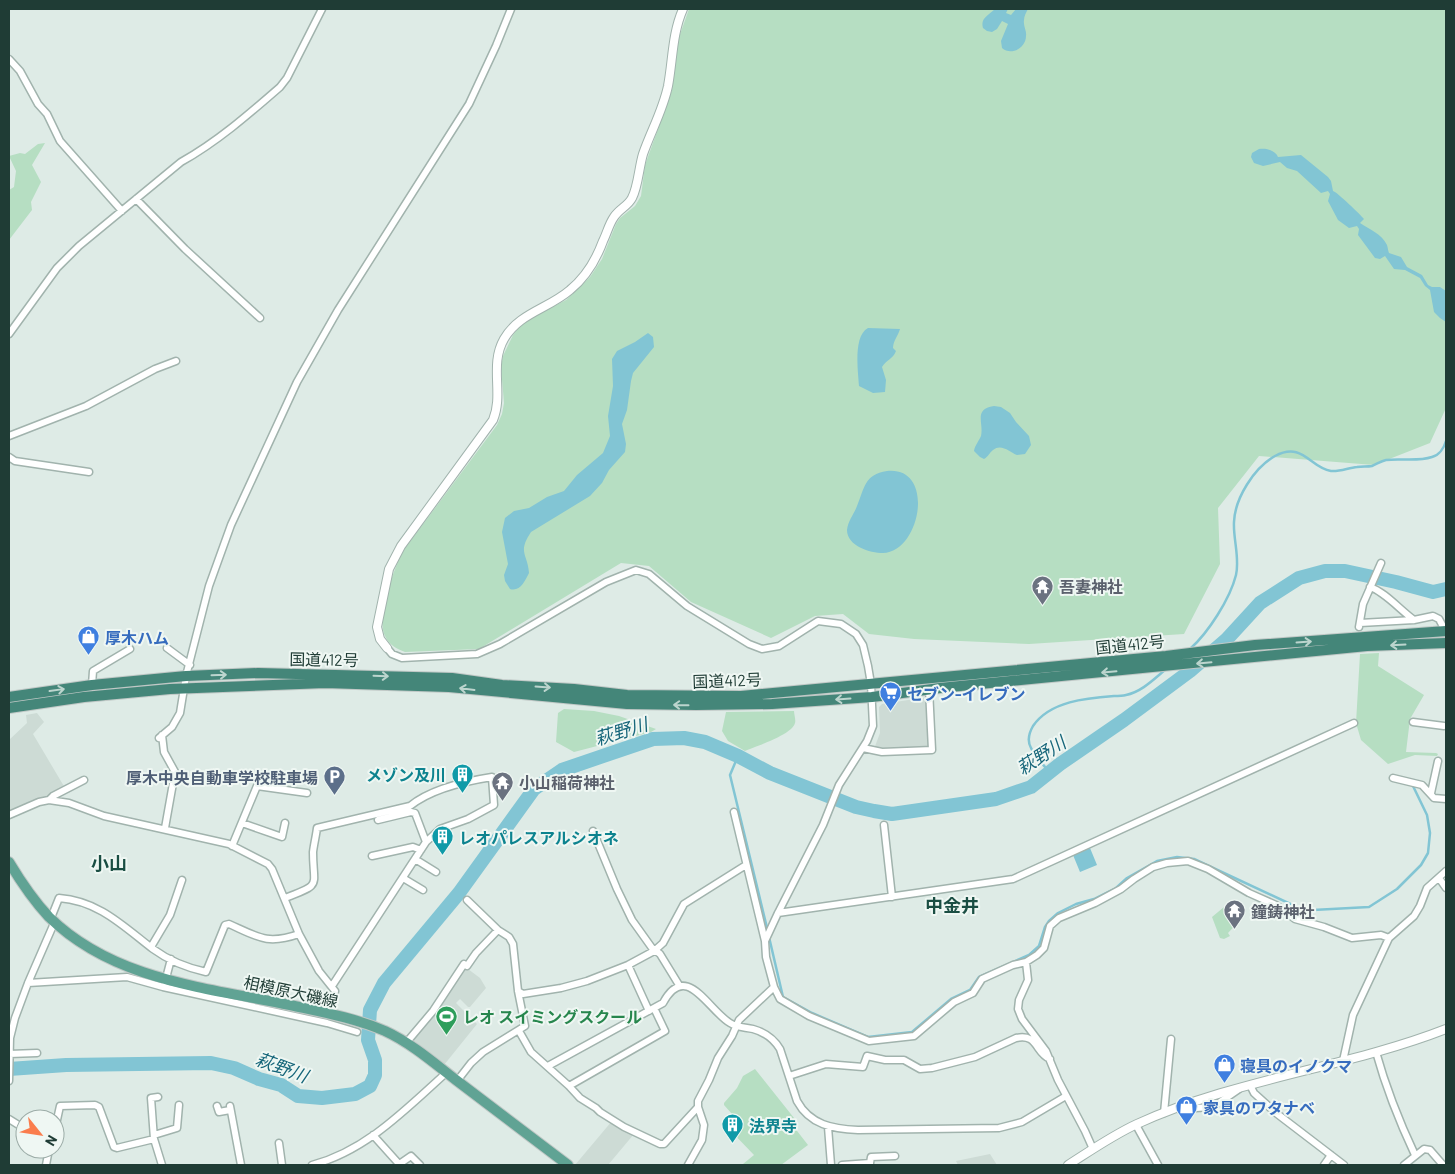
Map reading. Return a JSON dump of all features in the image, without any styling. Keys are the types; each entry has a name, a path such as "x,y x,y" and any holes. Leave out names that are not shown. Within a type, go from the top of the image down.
{"highway":[{"name":"国道412号","path":"9,697 92,685 186,676 258,673 452,678 502,685 574,689 627,695 741,696 1255,646 1446,632"},
{"name":"国道412号","path":"9,708 84,697 183,688 325,683 449,687 627,704 696,706 772,704 872,697 929,689 1250,659 1367,646 1446,643"}],"main road":[{"name":"相模原大磯線","path":"9,862 30,894 53,920 104,956 164,983 330,1013 377,1028 406,1043 568,1165"}],"street":[{"path":"9,334 57,268 79,246 181,162 226,132 280,87 287,78 322,9"},
{"path":"165,828 175,772 164,752 161,736 172,727 180,713 183,688 208,586 231,525 297,382 338,310 469,104 511,9"},
{"path":"683,9 673,40 665,99 644,151 632,198 615,215 592,265 578,283 555,302 524,316 515,324 504,339 497,361 498,404 493,420 401,546 388,569 377,627 380,638 387,648 392,654 402,658 477,654 493,647 606,582 625,574 641,571 648,574 687,606 749,644 762,648 779,646 818,622 841,624 856,634 863,645 871,684 873,726 863,748 839,785 831,807 765,941"},
{"path":"9,58 20,71 38,104 47,114 60,141 122,211"},
{"path":"136,199 185,250 260,318"},
{"path":"9,436 86,406 155,369 176,361"},
{"path":"9,457 15,461 88,472"},
{"path":"1381,563 1363,604 1359,625 1414,620 1432,616 1439,619 1446,632"},
{"path":"1370,588 1378,590 1414,620"},
{"path":"167,648 190,665"},
{"path":"92,685 93,671 130,649"},
{"path":"863,748 882,752 932,750 929,689"},
{"path":"1413,722 1445,725"},
{"path":"778,913 1013,879 1354,723"},
{"path":"1431,793 1438,761"},
{"path":"285,898 305,891 313,885 316,879 314,852 318,826 410,806 447,788 470,780 492,776 494,805 468,819 440,829 426,842 332,986"},
{"path":"1393,778 1422,785 1434,798 1446,799"},
{"path":"49,800 84,780"},
{"path":"232,846 257,786 307,794"},
{"path":"9,815 39,802 49,800 69,803 104,816 165,828 232,846 268,864 285,898 299,934 319,972 335,991 330,1013"},
{"path":"378,820 395,818 411,812 414,813 426,842"},
{"path":"734,812 765,941 766,957 774,987 780,998 810,1016 868,1041 914,1036 954,1002 972,993 982,978 1013,965 1026,962 1044,948 1048,930 1059,918 1095,903 1121,889 1153,867 1167,863 1188,861 1208,869 1276,905 1295,919 1324,927 1352,938 1381,935 1389,938"},
{"path":"242,823 282,837 285,823"},
{"path":"884,825 892,897"},
{"path":"593,830 632,920 652,948 660,954 679,985"},
{"path":"372,856 413,847 421,850"},
{"path":"415,859 436,872"},
{"path":"518,991 523,994 561,988 587,981 628,965 656,950 664,943 684,904 746,865"},
{"path":"1343,1061 1353,1015 1389,938 1414,916 1427,888 1446,871"},
{"path":"402,878 423,890"},
{"path":"1439,878 1446,888"},
{"path":"151,947 170,915 182,880"},
{"path":"9,1078 10,1037 15,1018 53,920 59,898 79,901 121,922 151,947 171,959 193,970 206,972 225,924 269,940 281,940 299,934"},
{"path":"457,1081 471,1063 483,1052 525,1026 518,991 513,944 510,937 498,930 467,900"},
{"path":"406,1043 433,1011 464,964 467,966 498,930"},
{"path":"164,983 171,959"},
{"path":"1026,962 1028,980 1018,1008 1022,1018 1038,1038 1050,1060 1092,1149"},
{"path":"569,1086 644,1046 665,1031 628,965"},
{"path":"28,983 127,977 164,983 357,1032"},
{"path":"548,1066 663,1003 670,990 679,985 688,986 698,992 728,1022 736,1027 754,1029 776,1042 780,1049 796,1101 813,1118 828,1127 858,1130 999,1128 1022,1122 1066,1096"},
{"path":"688,1165 702,1140 704,1125 698,1101 718,1058 732,1036 739,1020 774,987"},
{"path":"1068,1165 1092,1149 1136,1125 1177,1108 1250,1085 1376,1052 1446,1029"},
{"path":"519,1031 531,1052 580,1098 624,1127 660,1144 664,1144 698,1106"},
{"path":"789,1076 826,1064 863,1067 867,1056 885,1060 904,1060 920,1069 932,1068 975,1057 1023,1036 1030,1039 1046,1058 1050,1060"},
{"path":"1164,1113 1171,1039"},
{"path":"10,1054 37,1052"},
{"path":"1376,1052 1396,1115 1415,1155"},
{"path":"317,1165 337,1157 384,1129 446,1072"},
{"path":"1250,1085 1254,1093 1276,1113 1344,1165"},
{"path":"158,1097 151,1098 154,1137 162,1165"},
{"path":"59,1109 60,1106 99,1106 114,1147 117,1148 177,1128 175,1116 179,1105"},
{"path":"218,1112 230,1108 241,1165"},
{"path":"1136,1125 1158,1165"},
{"path":"828,1127 831,1165"},
{"path":"373,1135 398,1164 411,1156 420,1165"},
{"path":"279,1143 282,1165"},
{"path":"1404,1165 1424,1149 1430,1150 1441,1163 1446,1155"},
{"path":"1324,1165 1331,1155"},
{"path":"842,1165 870,1164 871,1157 895,1156"}],"shaded area":[{"path":"928,697 929,748 874,749 880,733 879,707 882,704"},
{"path":"37,713 44,722 33,734 65,788 9,812 9,740 27,723 26,715"},
{"path":"464,966 480,978 486,988 470,1007 460,999 456,1003 477,1024 444,1065 412,1039"},
{"path":"612,1121 634,1134 608,1165 575,1165"},
{"path":"990,1154 997,1165 958,1165 956,1161"}],"green space":[{"path":"689,9 1446,9 1446,408 1430,443 1374,465 1259,456 1218,508 1220,564 1184,634 1029,644 914,639 869,634 843,614 815,616 771,638 691,602 649,566 621,563 479,649 405,652 396,648 385,636 383,618 387,593 399,559 497,425 504,403 501,367 503,356 513,335 529,319 566,300 590,277 602,259 616,224 620,218 635,206 641,196 645,165 672,90 678,40"},
{"path":"45,143 32,165 41,182 31,202 32,210 9,240 9,190 14,187 16,171 9,156 20,153 25,154 38,144"},
{"path":"1379,653 1378,666 1424,695 1410,719 1406,752 1436,753 1438,754 1437,756 1415,755 1388,764 1361,740 1356,723 1360,654"},
{"path":"564,709 594,711 619,716 656,729 651,732 574,752 556,742 558,713"},
{"path":"794,711 795,723 787,732 773,740 745,751 728,741 722,731 726,712"},
{"path":"1224,907 1242,918 1228,933 1230,936 1224,939 1220,938 1212,917"},
{"path":"755,1069 798,1123 794,1127 808,1145 781,1165 744,1165 754,1155 728,1128 728,1120 732,1114 724,1103 737,1088 743,1076"}],"water":[{"path":"995,9 1008,9 1006,13 1011,15 1016,9 1028,9 1024,19 1026,34 1024,44 1014,51 1002,48 1001,41 1008,24 1002,21 997,29 992,32 983,28 984,19"},
{"path":"1259,149 1270,150 1278,157 1301,155 1328,177 1333,191 1364,219 1360,223 1385,241 1389,253 1401,257 1407,267 1422,275 1428,285 1440,287 1446,291 1446,322 1434,312 1430,290 1420,278 1405,270 1394,269 1385,256 1380,259 1375,258 1358,235 1359,229 1357,226 1349,228 1338,220 1328,201 1330,194 1328,191 1321,193 1297,171 1287,168 1280,162 1263,166 1254,163 1251,157 1252,153"},
{"path":"868,328 900,329 893,345 896,351 882,367 886,380 885,392 873,393 859,386 858,346 863,332"},
{"path":"648,333 653,337 654,347 633,373 627,410 622,424 626,444 625,452 590,496 531,532 524,549 529,573 517,589 510,589 504,575 508,564 502,532 505,518 514,511 529,508 547,497 564,491 577,475 603,453 610,436 608,416 613,386 612,359 617,351"},
{"path":"994,406 1001,407 1010,413 1029,436 1031,445 1025,454 1017,455 999,447 984,459 974,451 982,431 981,413"},
{"path":"887,471 902,473 912,482 917,494 918,510 914,525 907,539 896,549 878,553 860,548 848,536 847,530 866,483 874,475"},
{"path":"1090,848 1097,865 1080,872 1073,855"}],"waterway":[{"path":"1190,649 1218,615 1229,594 1237,569 1234,528 1235,513 1247,484 1267,461 1285,452 1293,452 1299,453 1324,469 1337,471 1372,466 1386,460 1432,457 1441,451 1446,441"},
{"name":"萩野川","path":"9,1069 66,1065 211,1063 234,1068 259,1079 281,1085 298,1096 322,1098 355,1094 370,1086 375,1075 375,1060 368,1040 370,1010 384,983 459,893 534,789 562,770 653,739 684,738 705,742 738,756 770,773 856,807 874,811 892,814 996,799 1031,787 1060,764 1124,720 1190,671 1227,639 1260,603 1299,578 1325,571 1345,571 1433,592 1446,589"},
{"path":"1050,773 1035,755 1029,743 1033,726 1040,718 1049,711 1070,702 1122,696 1137,691 1165,670"},
{"path":"738,756 730,775 768,932"},
{"path":"769,937 783,997 812,1013 868,1037 912,1032 951,999 970,990 979,977 1029,955 1039,946 1045,927 1058,913 1116,888 1127,878 1157,861 1177,857 1194,859 1299,908 1313,910 1369,907 1397,889 1421,865 1428,853 1430,833 1427,815 1413,786"}],"place":[{"name":"吾妻神社","path":"1043,605"},
{"name":"厚木ハム","path":"89,656"},
{"name":"セブン-イレブン","path":"891,712"},
{"name":"メゾン及川","path":"462,793"},
{"name":"厚木中央自動車学校駐車場","path":"334,796"},
{"name":"小山稲荷神社","path":"503,801"},
{"name":"レオパレスアルシオネ","path":"443,856"},
{"name":"鐘鋳神社","path":"1235,930"},
{"name":"レオ スイミングスクール","path":"447,1035"},
{"name":"寝具のイノクマ","path":"1224,1084"},
{"name":"家具のワタナベ","path":"1187,1126"},
{"name":"法界寺","path":"733,1144"}],"district":[{"name":"小山","path":"109,863"},
{"name":"中金井","path":"952,905"}]}
